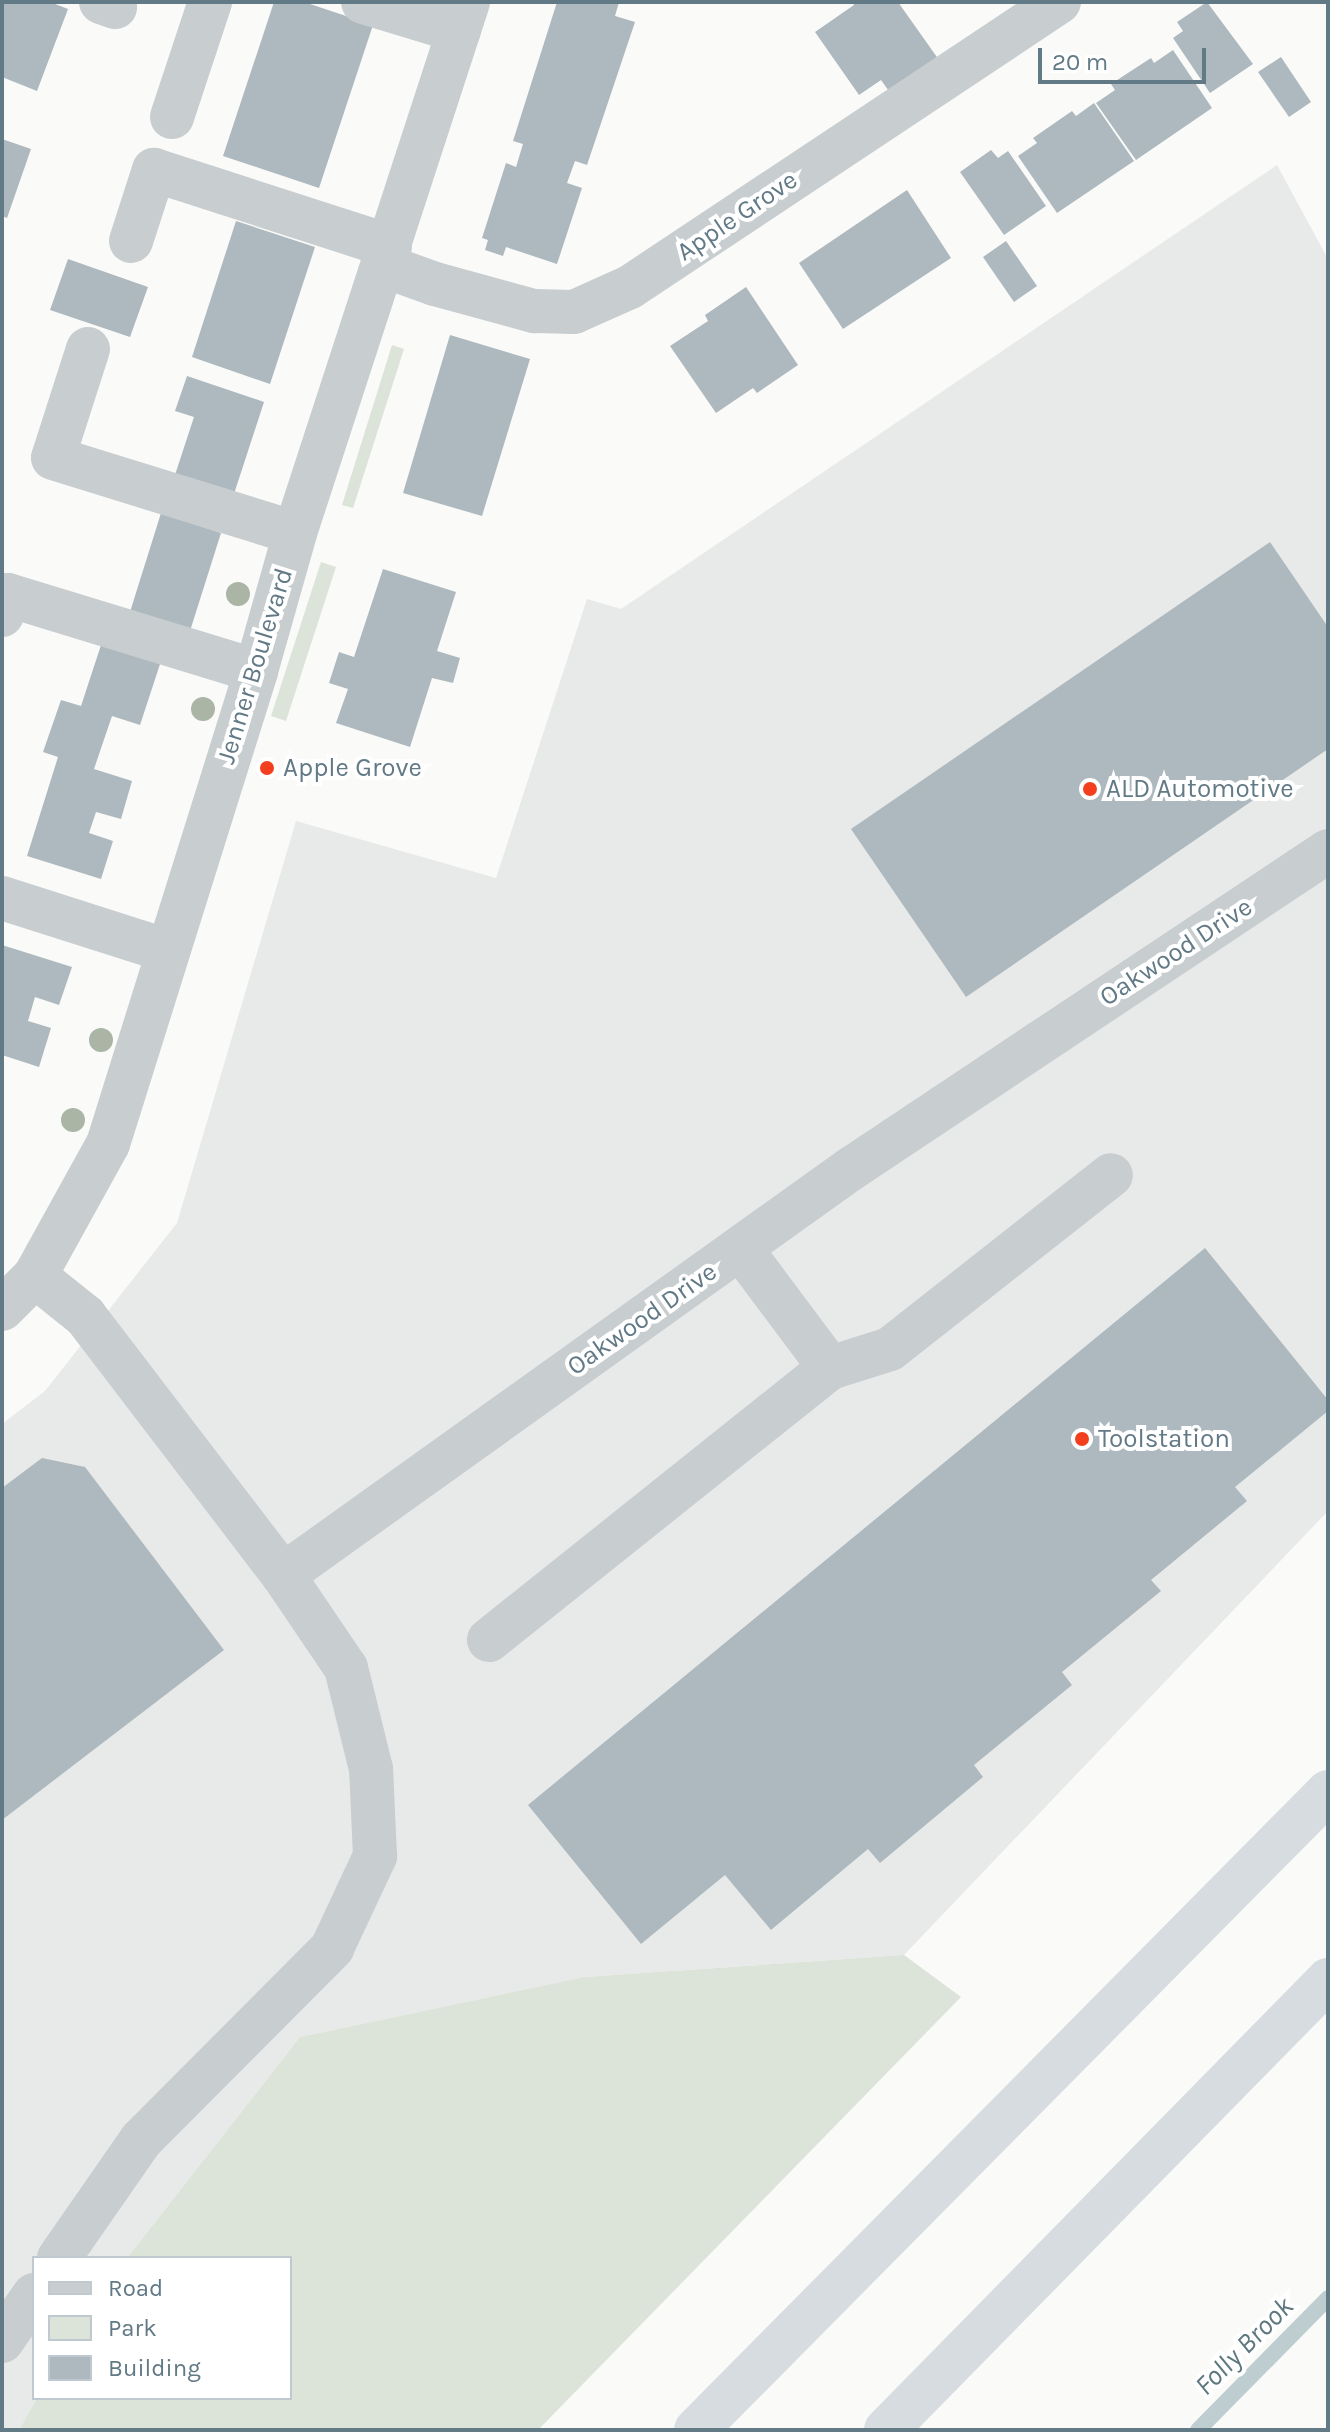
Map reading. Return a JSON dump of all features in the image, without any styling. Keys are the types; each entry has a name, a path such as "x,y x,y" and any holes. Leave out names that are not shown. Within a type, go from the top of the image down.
{"highway":[{"path":"696,2430 1328,1792"},
{"path":"886,2430 1328,1980"}],"street":[{"path":"172,117 210,2"},
{"path":"363,2 464,17"},
{"name":"Apple Grove","path":"131,241 154,170 534,311 574,312 630,287 1059,2"},
{"name":"Jenner Boulevard","path":"2,1309 35,1276 108,1144 256,671 295,533 464,17"},
{"path":"88,349 53,458 295,533"},
{"path":"2,615 8,595 256,671"},
{"name":"Oakwood Drive","path":"283,1575 946,1104 1328,851"},
{"path":"2,898 168,951"},
{"path":"489,1640 830,1368 890,1349 1111,1175"},
{"path":"741,1249 830,1368"},
{"path":"35,1276 85,1316 283,1575 346,1668 371,1769 375,1856 332,1948 141,2140 60,2256"},
{"path":"2,2341 32,2298"}],"shaded area":[{"path":"1277,165 1328,259 1328,1511 904,1955 584,1977 300,2037 129,2256 32,2256 32,2400 36,2400 19,2430 2,2430 2,1424 45,1391 177,1223 296,821 496,878 587,599 621,609"}],"green space":[{"path":"392,345 404,349 353,508 342,505"},
{"path":"321,562 336,567 286,721 271,716"},
{"path":"904,1955 961,1997 538,2430 19,2430 36,2400 292,2400 292,2256 129,2256 300,2037 584,1977"}],"building":[{"path":"2,2 50,2 68,9 37,91 2,77"},
{"path":"274,2 304,2 373,25 319,188 223,156"},
{"path":"557,2 619,2 615,16 635,22 587,165 575,161 567,183 582,188 557,264 506,247 503,256 485,250 488,240 482,238 506,163 516,167 523,144 513,141"},
{"path":"852,2 898,2 939,60 891,94 881,80 859,95 815,32 854,5"},
{"path":"1207,2 1253,64 1210,93 1173,38 1183,31 1177,22"},
{"path":"1173,50 1212,108 1136,160 1096,103 1115,90 1111,84 1151,58 1154,63"},
{"path":"1281,57 1311,102 1289,117 1258,72"},
{"path":"1094,103 1134,161 1057,213 1018,156 1037,143 1033,138 1072,111 1076,116"},
{"path":"2,139 31,149 7,218 2,216"},
{"path":"991,150 998,158 1008,151 1046,206 1004,235 960,172"},
{"path":"907,190 951,258 843,329 799,263"},
{"path":"236,221 315,247 270,384 192,357"},
{"path":"1006,241 1037,286 1014,302 983,257"},
{"path":"68,259 148,287 130,337 50,310"},
{"path":"746,287 798,365 757,393 753,388 716,413 670,346 708,321 705,315"},
{"path":"450,335 530,359 482,516 403,493"},
{"path":"187,376 264,402 232,500 173,481 194,417 175,411"},
{"path":"161,513 221,533 190,631 130,612"},
{"name":"ALD Automotive","path":"1270,542 1328,627 1328,749 966,997 851,829"},
{"path":"383,569 456,592 437,651 460,658 453,683 432,678 410,747 336,723 348,689 329,683 339,652 354,657"},
{"path":"103,639 162,658 140,725 112,716 94,769 132,781 121,819 96,812 89,833 113,841 101,879 27,856 58,757 43,752 61,700 81,706"},
{"path":"2,945 72,967 59,1005 35,997 28,1021 51,1028 39,1067 2,1055"},
{"path":"1205,1248 1328,1400 1328,1411 1235,1487 1247,1501 1151,1580 1161,1591 1062,1672 1072,1685 974,1765 983,1777 880,1863 868,1849 771,1930 725,1875 641,1944 528,1805"},
{"path":"42,1458 85,1467 224,1650 2,1820 2,1488"}],"waterway":[{"name":"Folly Brook","path":"1198,2430 1328,2298"}],"place":[{"name":"Apple Grove","path":"267,768"},
{"name":"ALD Automotive","path":"1090,789"},
{"name":"Toolstation","path":"1082,1439"}]}
